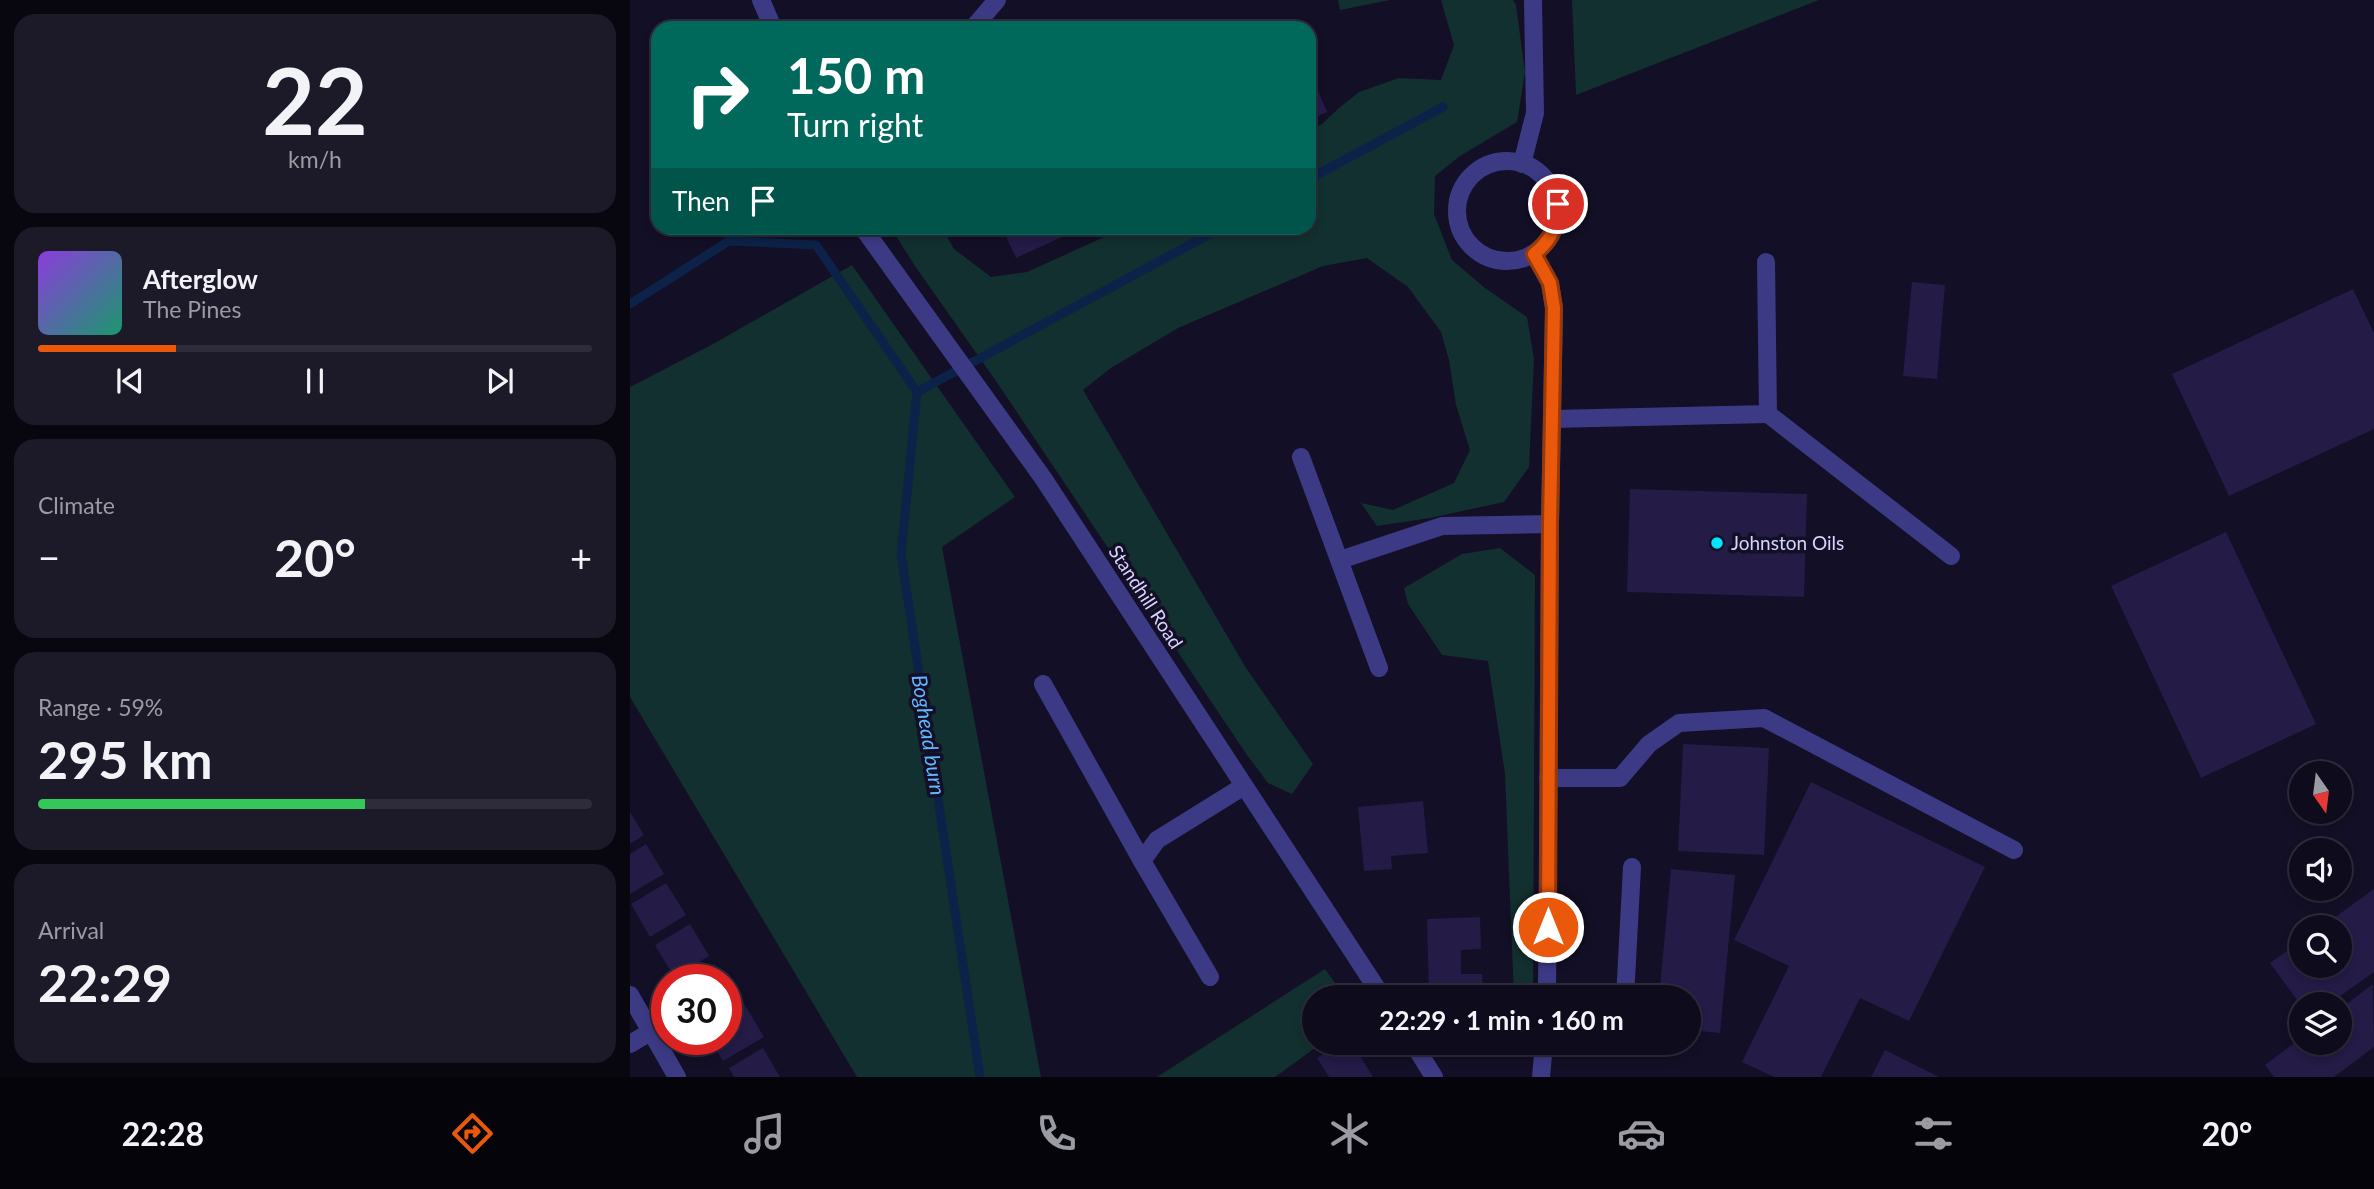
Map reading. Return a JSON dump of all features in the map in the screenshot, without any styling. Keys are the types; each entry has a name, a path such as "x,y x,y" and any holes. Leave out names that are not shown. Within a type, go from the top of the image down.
{"street":[{"path":"761,0 770,21"},
{"path":"980,21 997,0"},
{"path":"1522,164 1535,113 1533,0"},
{"path":"1495,162 1522,164 1542,174 1552,188 1558,204 1557,220 1552,236 1534,254 1508,262 1494,260 1479,253 1467,242 1457,211 1460,194 1468,180 1480,169 1495,162"},
{"name":"Standhill Road","path":"868,235 1043,478 1374,985"},
{"path":"1534,254 1550,283 1554,308 1546,985"},
{"path":"1766,262 1768,414"},
{"path":"1552,419 1768,414 1951,556"},
{"path":"1301,457 1380,668"},
{"path":"1340,561 1442,526 1550,524"},
{"path":"1043,684 1210,977"},
{"path":"1549,779 1620,778 1649,744 1679,723 1764,718 2014,850"},
{"path":"1142,860 1157,840 1244,786"},
{"path":"1626,985 1632,867"},
{"path":"630,995 651,1029"},
{"path":"630,1044 651,1032"},
{"path":"665,1055 677,1077"},
{"path":"1420,1055 1434,1077"},
{"path":"1541,1077 1543,1055"}],"green space":[{"path":"1338,0 1390,0 1340,10"},
{"path":"1441,0 1513,0 1516,5 1525,72 1517,122 1460,156 1435,176 1434,214 1452,260 1485,288 1527,317 1534,359 1529,467 1504,502 1377,526 1361,503 1393,510 1454,483 1470,450 1456,405 1449,360 1441,332 1408,287 1367,258 1323,266 1178,328 1111,368 1083,390 1246,668 1313,764 1292,794 1268,783 1247,755 895,235 946,235 954,249 991,277 1027,272 1109,235 1316,235 1316,127 1359,92 1399,78 1441,80 1454,45"},
{"path":"1572,0 1819,0 1576,95"},
{"path":"852,265 1015,497 942,547 1041,1077 857,1077 630,697 630,387 713,344"},
{"path":"1500,548 1535,575 1533,985 1514,985 1505,774 1488,661 1442,655 1408,604 1404,588 1462,554"},
{"path":"1325,969 1336,985 1302,985 1302,1055 1305,1055 1275,1077 1157,1077"}],"building":[{"path":"1316,86 1327,112 1316,117"},
{"path":"1005,235 1067,235 1016,258"},
{"path":"1912,282 1945,285 1937,379 1903,376"},
{"path":"2353,289 2374,333 2374,429 2229,496 2172,374"},
{"name":"Johnston Oils","path":"1630,489 1807,494 1804,597 1627,592"},
{"path":"2226,532 2316,724 2201,778 2111,586"},
{"path":"1683,744 1769,748 1764,855 1678,851"},
{"path":"1811,782 1985,867 1909,1021 1860,998 1821,1077 1774,1077 1742,1062 1789,966 1734,940"},
{"path":"1423,801 1428,853 1391,856 1392,869 1364,871 1358,807"},
{"path":"630,812 644,835 630,844"},
{"path":"646,844 664,874 630,894 630,854"},
{"path":"1671,869 1735,875 1720,1033 1701,1031 1701,985 1660,985"},
{"path":"666,883 686,915 650,937 631,904"},
{"path":"2374,889 2374,972 2346,992 2291,992 2270,963 2289,950 2289,978 2352,978 2352,915 2338,915"},
{"path":"1480,917 1481,949 1461,950 1461,974 1482,974 1482,985 1429,985 1427,919"},
{"path":"690,924 709,956 696,964 666,964 655,945"},
{"path":"2373,984 2374,1047 2334,1077 2274,1077 2265,1065 2289,1047 2289,1055 2352,1055 2352,1000"},
{"path":"742,1003 764,1037 742,1050"},
{"path":"763,1048 780,1077 734,1077 729,1068"},
{"path":"1885,1050 1939,1077 1871,1077"},
{"path":"719,1055 733,1055 723,1061"},
{"path":"1322,1055 1359,1055 1373,1077 1329,1077 1317,1058"}],"waterway":[{"path":"1316,175 1443,107"},
{"path":"917,392 1208,235"},
{"path":"630,304 729,241 816,245 917,392"},
{"name":"Boghead burn","path":"917,392 901,554 980,1077"}],"place":[{"name":"Johnston Oils","path":"1717,543"}],"route":[{"path":"1548,927 1554,308 1550,283 1534,254 1552,236 1558,204"}]}
